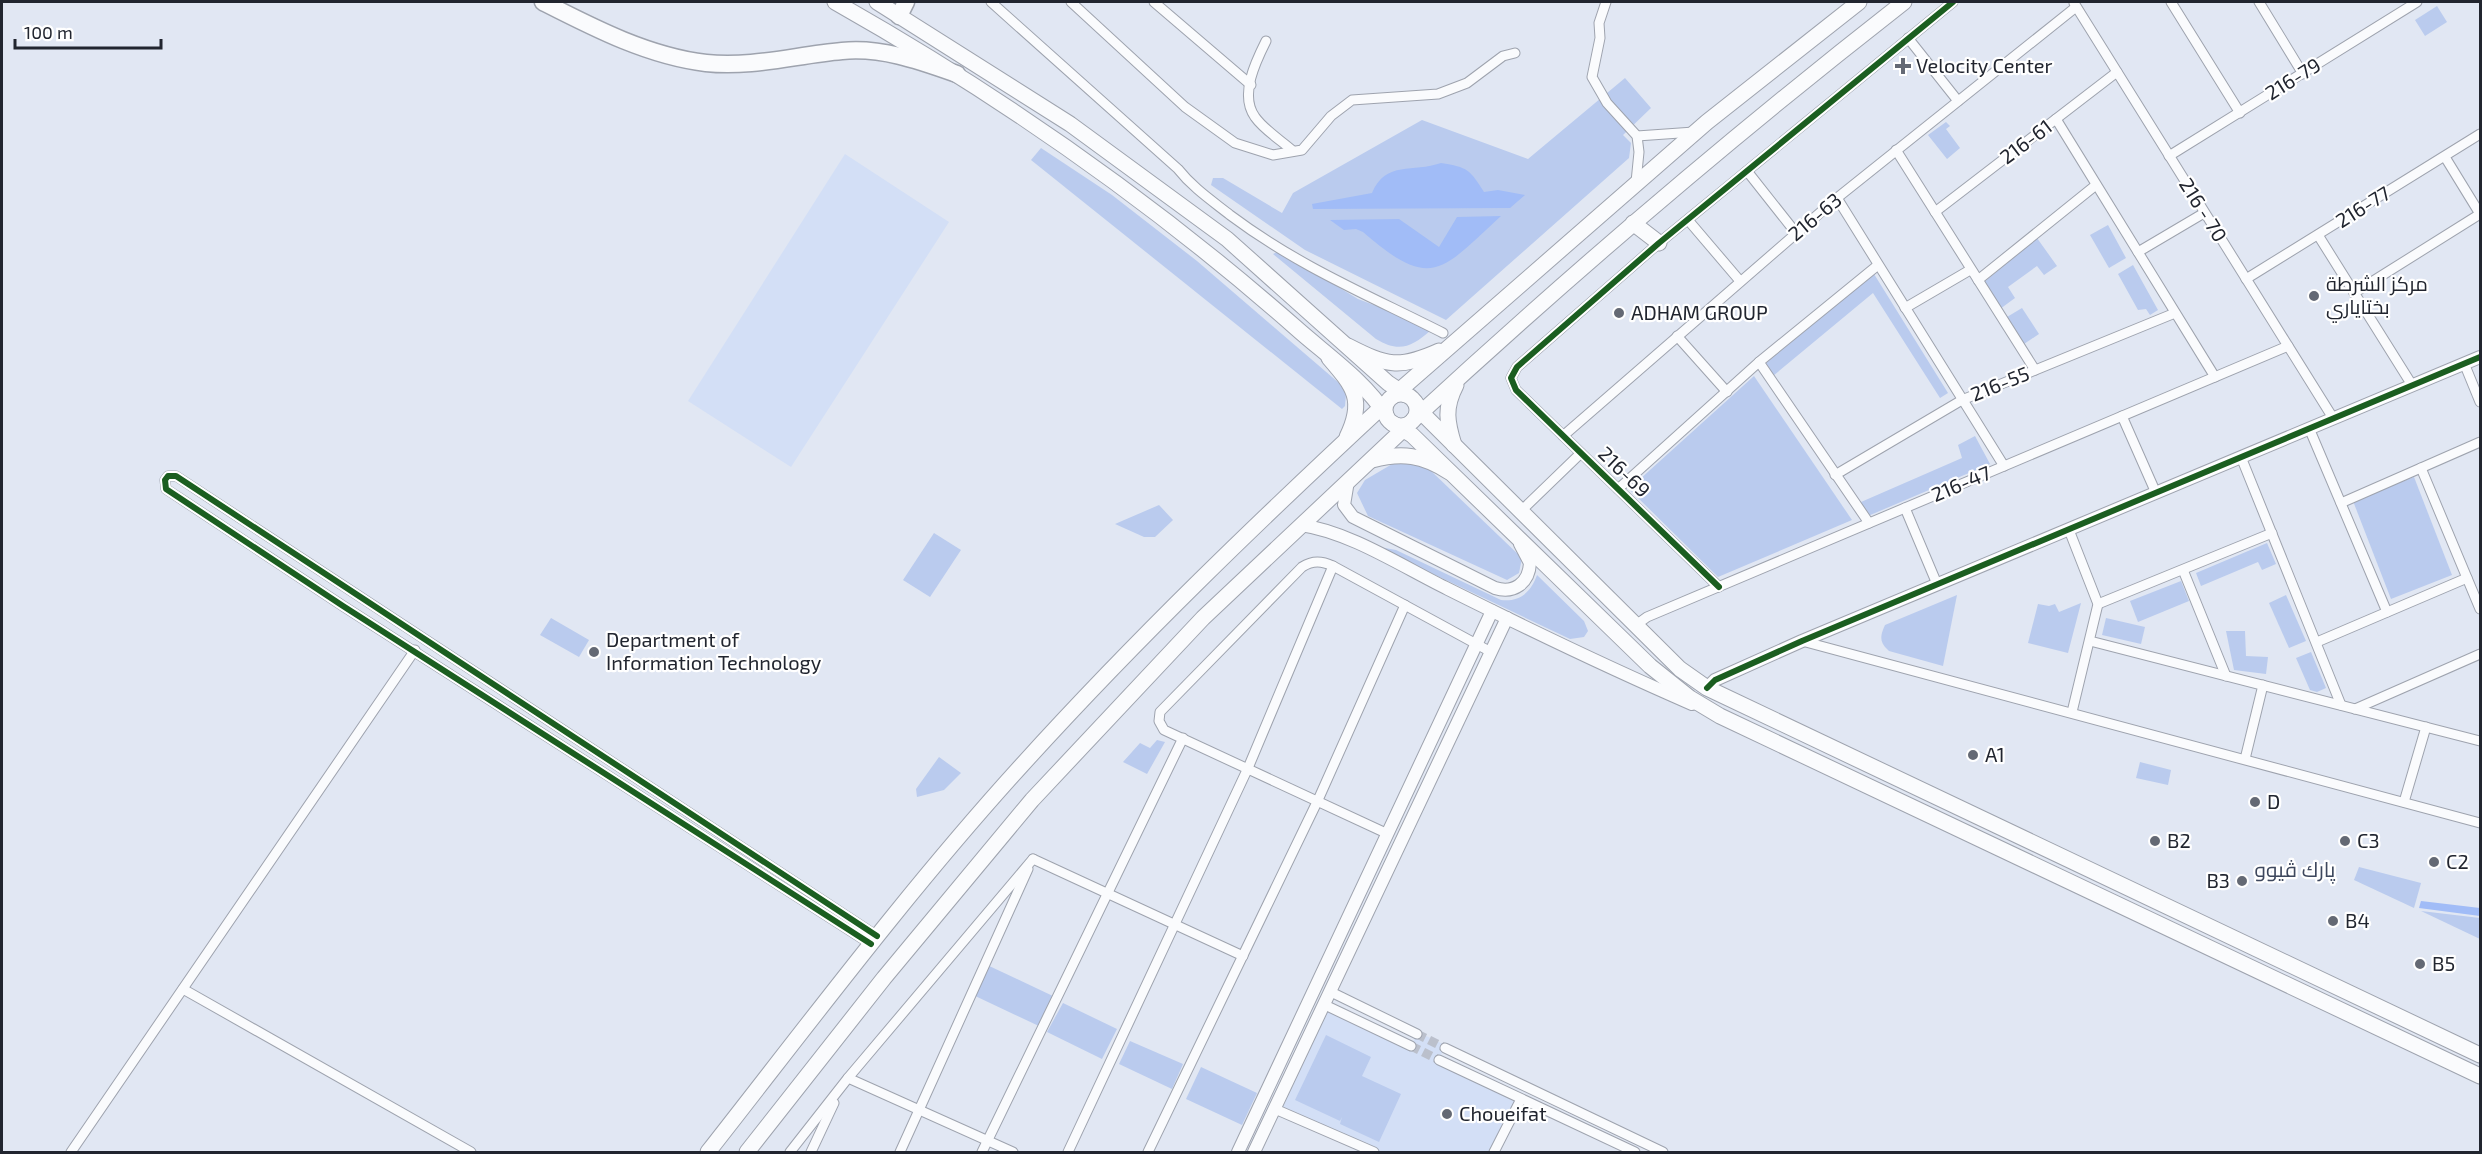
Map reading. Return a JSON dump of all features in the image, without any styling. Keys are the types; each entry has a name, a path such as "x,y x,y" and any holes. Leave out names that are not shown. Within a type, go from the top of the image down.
{"highway":[{"path":"543,2 613,36 662,54 706,63 763,63 843,50 884,51 957,74"}],"main road":[{"path":"835,2 957,74 1075,155 1178,230 1253,290 1329,358 1400,410 1450,441 1680,669 1707,688 2481,1055"},
{"path":"877,2 902,9 1070,124 1227,239 1348,346 1400,410 1430,453 1650,666 1690,698 1720,716 2481,1076"},
{"path":"747,1152 884,978 1032,800 1203,618 1369,461 1400,410 1456,343 1696,132 1859,2"},
{"path":"708,1152 874,940 1021,766 1174,604 1342,445 1464,373 1633,224 1809,76 1904,2"},
{"path":"889,32 902,9"},
{"path":"1633,224 1659,243"},
{"path":"1348,346 1373,359 1398,365 1415,362 1456,343"},
{"path":"1329,358 1350,381 1356,398 1357,409 1353,424 1342,445"},
{"path":"1450,441 1446,410 1452,392 1464,373"},
{"path":"1430,453 1433,441 1450,441"},
{"path":"1369,461 1390,455 1415,456 1435,463 1449,472"},
{"path":"2030,862 2040,864 2045,860 2045,850 2040,845"},
{"path":"2089,891 2083,884 2083,877 2090,872 2097,872"}],"street":[{"path":"991,2 1178,169 1191,186 1261,238 1336,282 1443,333"},
{"path":"1071,2 1185,107 1235,143 1273,155 1302,150 1331,116 1352,100 1438,94 1467,83 1503,56 1515,53"},
{"path":"1154,2 1251,85"},
{"path":"1606,2 1599,23 1600,38 1592,77 1607,103 1637,136 1639,158 1636,184"},
{"path":"1659,243 1953,2"},
{"path":"2171,2 2241,113"},
{"name":"216-79","path":"2169,156 2417,2"},
{"path":"2264,3 2303,74"},
{"name":"216 - 70","path":"2074,4 2333,418"},
{"name":"216-63","path":"1563,436 1837,198 1958,102 2074,4"},
{"path":"1908,38 1958,102"},
{"path":"1266,41 1251,72 1250,99 1254,116 1293,151"},
{"name":"216-61","path":"1935,212 2116,72"},
{"path":"2056,119 2215,377"},
{"path":"1637,136 1696,132"},
{"name":"216-77","path":"2246,279 2481,134"},
{"path":"1896,150 2034,370"},
{"path":"2354,293 2481,214 2445,157"},
{"path":"1747,171 1796,233"},
{"path":"1977,280 2096,185"},
{"path":"1837,198 2004,466"},
{"path":"2138,252 2205,213"},
{"path":"1688,220 1740,281"},
{"path":"2318,235 2412,386"},
{"name":"216-69","path":"1659,243 1517,367 1511,378 1516,390 1719,587"},
{"path":"1618,489 1759,362 1878,265"},
{"path":"1905,308 1970,270"},
{"name":"216-55","path":"1835,475 1962,400 2175,313"},
{"path":"1677,336 1727,392"},
{"name":"216-47","path":"1636,626 1647,617 2288,346"},
{"path":"1707,688 1715,680 1802,641 2481,357"},
{"path":"1759,362 1869,523"},
{"path":"2464,363 2481,402"},
{"path":"2122,416 2156,493"},
{"path":"2309,428 2387,612"},
{"path":"2341,503 2481,442"},
{"path":"1521,511 1581,453"},
{"path":"2241,457 2341,705"},
{"path":"2421,468 2481,609"},
{"path":"168,476 176,476 874,940 415,650 166,489 165,480 168,476"},
{"path":"1348,481 1344,501 1349,514 1397,541 1495,588 1508,590 1523,583 1530,568 1527,555 1515,537"},
{"path":"1905,508 1937,584"},
{"path":"1301,525 1327,530 1492,611 1720,716"},
{"path":"2069,530 2098,604 2072,712"},
{"path":"2098,604 2272,533"},
{"path":"1370,550 1368,544 1373,537 1397,541"},
{"path":"1388,834 1161,726 1159,716 1163,708 1302,567 1318,561 1334,566 1491,652"},
{"path":"1068,1152 1248,768 1334,566"},
{"path":"2183,570 2226,676"},
{"path":"2317,642 2468,578"},
{"path":"1148,1152 1318,800 1405,605"},
{"path":"1238,1152 1492,611"},
{"path":"1254,1152 1507,618"},
{"path":"1802,641 2481,822"},
{"path":"2090,641 2479,739"},
{"path":"71,1152 415,650"},
{"path":"2355,709 2481,654"},
{"path":"2246,759 2263,685"},
{"path":"2404,802 2426,727"},
{"path":"982,1152 1183,738"},
{"path":"1033,859 1243,956"},
{"path":"790,1152 848,1078 1033,859"},
{"path":"900,1152 1033,859"},
{"path":"1329,961 1342,968"},
{"path":"183,989 471,1152"},
{"path":"1331,992 1417,1034"},
{"path":"1325,1005 1411,1046"},
{"path":"1293,1037 1306,1044"},
{"path":"1445,1047 1663,1152"},
{"path":"1439,1060 1636,1152 1641,1142"},
{"path":"848,1078 1013,1152"},
{"path":"811,1152 841,1087"},
{"path":"1494,1152 1521,1099"},
{"path":"1275,1109 1374,1152"}],"shaded area":[{"path":"2437,6 2447,22 2425,36 2415,20"},
{"path":"1625,78 1651,108 1623,135 1631,143 1629,158 1446,320 1305,250 1211,185 1213,178 1223,178 1282,213 1293,193 1422,120 1528,159"},
{"path":"1946,122 1950,126 1946,129 1960,148 1947,159 1928,135"},
{"path":"1041,148 1112,195 1197,261 1339,383 1346,394 1345,406 1342,409 1031,160"},
{"path":"845,154 949,222 791,467 688,401"},
{"path":"2108,225 2126,258 2109,268 2090,235"},
{"path":"2037,238 2057,266 2044,275 2037,266 2008,287 2015,298 2000,309 1983,283"},
{"path":"1279,251 1358,299 1408,318 1431,330 1418,341 1405,346 1392,346 1376,339 1273,254"},
{"path":"2133,265 2158,310 2150,315 2146,309 2138,310 2118,274"},
{"path":"1874,274 1948,393 1940,398 1873,293 1773,376 1766,363"},
{"path":"2022,308 2039,334 2024,344 2007,317"},
{"path":"1754,376 1852,520 1718,577 1629,489"},
{"path":"1975,436 1990,464 1868,516 1861,502 1962,458 1958,445"},
{"path":"1399,460 1418,461 1429,469 1522,558 1519,573 1507,580 1368,516 1357,493 1365,480"},
{"path":"2414,477 2452,575 2391,599 2353,501"},
{"path":"1159,505 1173,520 1155,537 1144,537 1115,524"},
{"path":"934,533 961,550 930,597 903,580"},
{"path":"2267,543 2276,564 2262,570 2258,562 2201,586 2196,573"},
{"path":"1374,546 1396,550 1501,600 1524,595 1532,586 1537,575 1584,621 1588,631 1584,637 1570,639"},
{"path":"2181,581 2189,601 2138,622 2130,601"},
{"path":"1957,595 1943,666 1889,651 1883,645 1881,636 1885,625"},
{"path":"2286,595 2306,641 2289,648 2269,603"},
{"path":"2081,603 2068,653 2028,643 2038,604 2049,606 2055,604 2059,612"},
{"path":"551,618 589,640 579,657 540,635"},
{"path":"2106,618 2145,627 2141,644 2102,635"},
{"path":"2226,631 2245,631 2246,656 2268,657 2266,674 2234,670"},
{"path":"2311,652 2326,688 2317,692 2310,690 2296,658"},
{"path":"1157,740 1165,742 1147,774 1123,762 1140,743 1150,748"},
{"path":"939,757 961,773 944,790 917,797 916,789"},
{"path":"2140,762 2171,770 2168,785 2136,778"},
{"path":"2359,867 2421,883 2414,908 2354,880"},
{"path":"2421,911 2480,918 2480,939"},
{"path":"985,964 1055,997 1041,1027 971,994"},
{"path":"1063,1003 1117,1029 1102,1059 1047,1032"},
{"path":"1325,1005 1411,1046 1418,1032 1445,1045 1439,1060 1521,1099 1494,1152 1368,1152 1275,1109"},
{"path":"1326,1035 1371,1057 1362,1076 1401,1094 1379,1142 1340,1124 1342,1117 1340,1121 1295,1100"},
{"path":"1130,1041 1183,1064 1172,1089 1119,1064"},
{"path":"1201,1067 1257,1093 1242,1125 1186,1099"}],"water":[{"path":"1441,163 1463,168 1484,192 1498,190 1525,195 1510,208 1313,209 1312,204 1372,193 1385,176 1401,169"},
{"path":"1501,216 1449,261 1435,267 1421,268 1405,263 1363,232 1356,229 1344,230 1330,220 1399,219 1439,247 1457,217"},
{"path":"2421,901 2480,908 2480,916 2419,908"}],"tunnel":[{"path":"1417,1034 1445,1048"},
{"path":"1411,1046 1439,1060"}],"cycle path":[{"path":"1719,587 1516,390 1511,378 1517,367 1659,243 1953,2"},
{"path":"1707,688 1715,680 1802,641 2480,357"},
{"path":"871,944 343,606 166,489 165,480 168,476 176,476 877,936"}],"place":[{"name":"Velocity Center","path":"1903,66"},
{"name":"مركز الشرطة بختاياري","path":"2314,296"},
{"name":"ADHAM GROUP","path":"1619,313"},
{"name":"Department of Information Technology","path":"594,652"},
{"name":"A1","path":"1973,755"},
{"name":"D","path":"2255,802"},
{"name":"B2","path":"2155,841"},
{"name":"C3","path":"2345,841"},
{"name":"C2","path":"2434,862"},
{"name":"B3","path":"2242,881"},
{"name":"B4","path":"2333,921"},
{"name":"B5","path":"2420,964"},
{"name":"Choueifat","path":"1447,1114"}],"district":[{"name":"پارك ڤیوو","path":"2295,870"}]}
